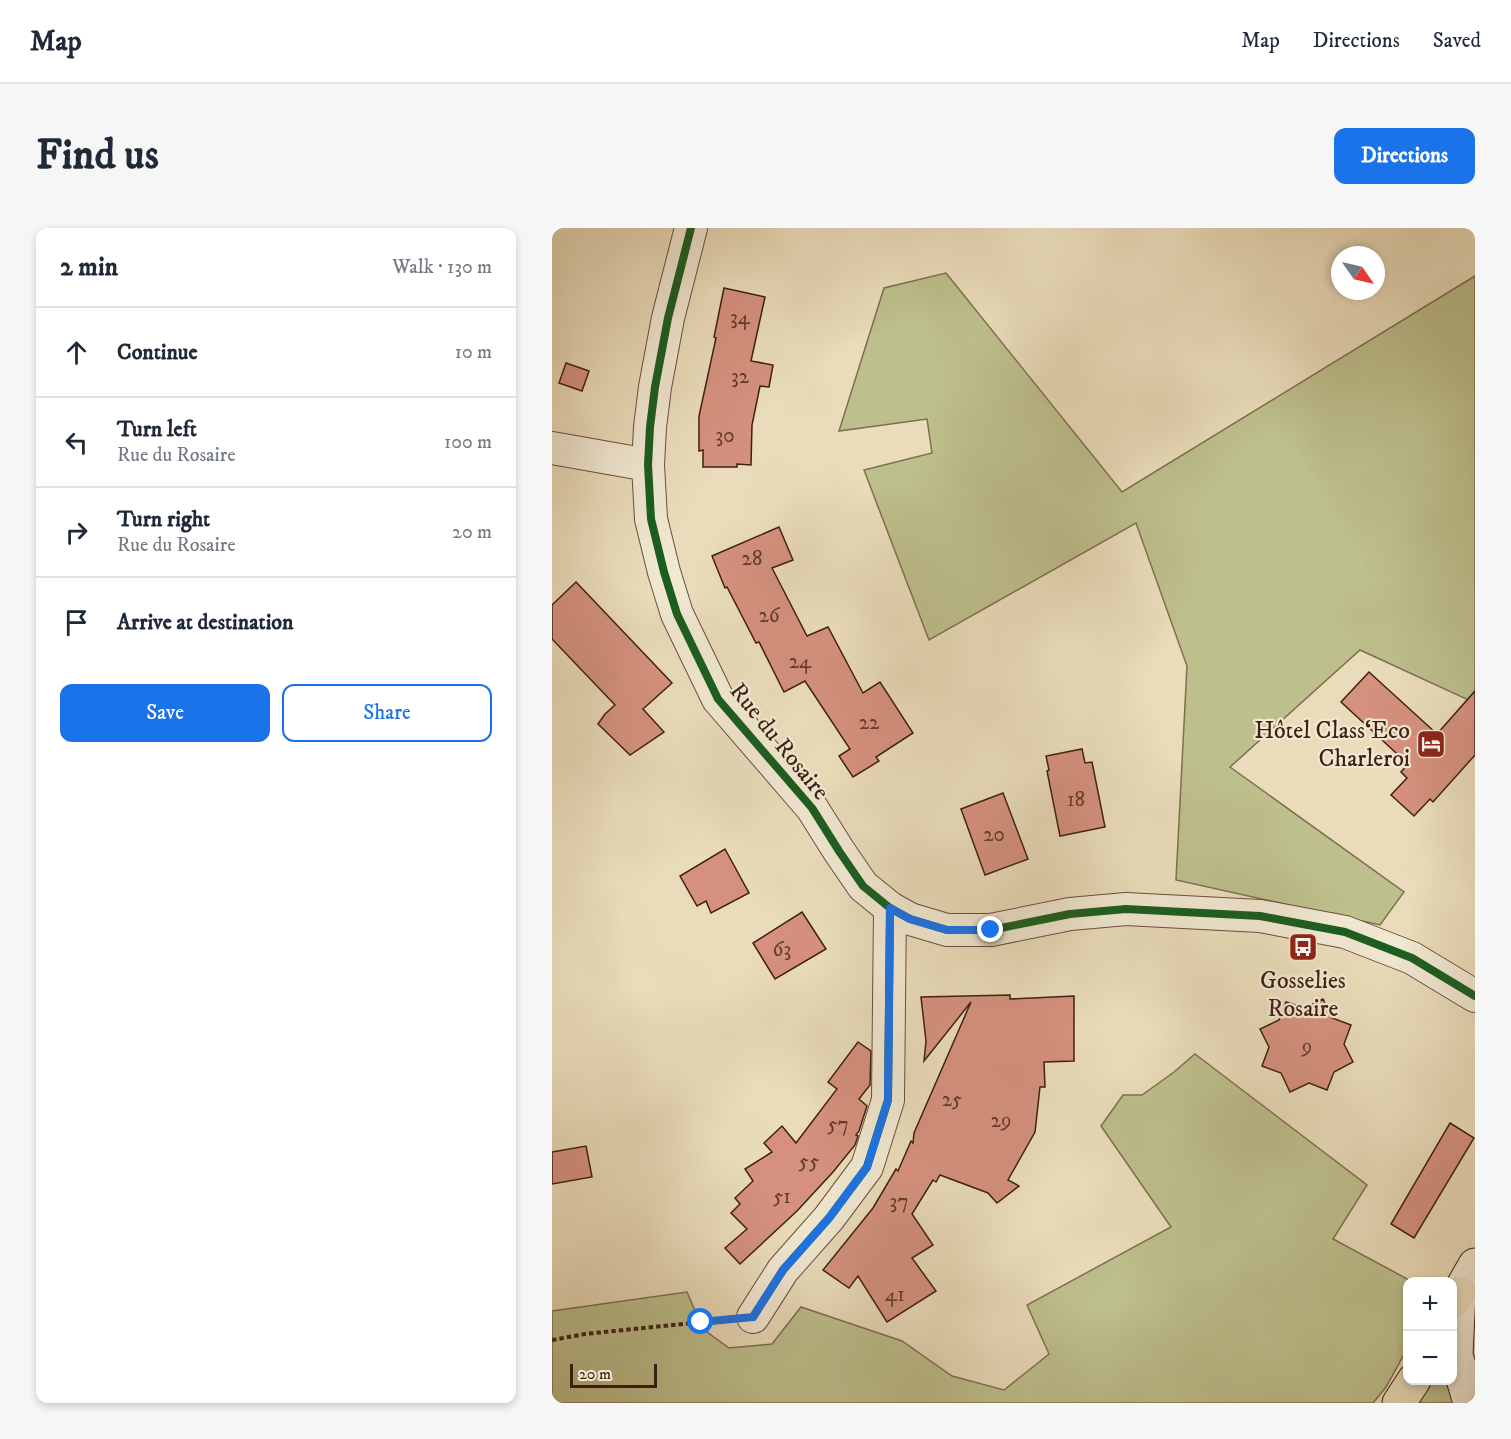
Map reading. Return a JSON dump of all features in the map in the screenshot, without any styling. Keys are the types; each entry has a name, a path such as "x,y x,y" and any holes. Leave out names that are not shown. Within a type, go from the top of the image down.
{"highway":[{"path":"1400,1403 1411,1385"}],"main road":[{"path":"1457,1296 1475,1264"},
{"path":"1456,1331 1456,1355 1470,1403"}],"street":[{"name":"Rue du Rosaire","path":"691,228 668,318 650,427 648,465 651,519 664,572 677,614 718,699 812,808 839,852 864,886 890,908 910,919 947,930 991,930 1070,914 1126,909 1260,916 1345,932 1412,958 1475,996"},
{"path":"552,448 648,465"},
{"path":"753,1317 783,1270 829,1218 867,1167 888,1100 890,908"}],"path":[{"path":"552,1340 585,1334 753,1317"}],"green space":[{"path":"946,273 1122,492 1475,276 1475,703 1360,650 1230,767 1404,892 1380,925 1176,880 1187,666 1136,523 929,640 864,470 932,453 927,419 839,431 884,288"},
{"path":"1195,1054 1367,1185 1333,1239 1404,1277 1403,1356 1386,1387 1373,1403 552,1403 552,1311 687,1292 703,1329 729,1348 772,1344 801,1307 902,1341 952,1376 1004,1390 1049,1354 1027,1305 1171,1227 1101,1126 1123,1095 1142,1095"},
{"path":"1425,1385 1448,1385 1455,1403 1416,1403"}],"building":[{"path":"724,288 765,297 751,361 773,365 769,387 760,386 752,425 751,465 703,467 703,450 699,451 699,416"},
{"path":"566,363 589,371 582,391 559,383"},
{"path":"779,527 793,560 772,568 807,636 828,627 863,693 880,682 913,733 876,757 879,761 853,777 839,756 850,749 805,681 784,692 759,642 756,643 727,587 725,588 712,556"},
{"path":"576,582 672,683 643,709 664,732 630,755 598,724 615,705 552,639 552,605"},
{"name":"Hôtel Class‘Eco Charleroi","path":"1369,672 1437,734 1475,691 1475,755 1433,802 1430,799 1414,816 1391,795 1407,778 1401,772 1408,764 1341,702"},
{"path":"1082,749 1085,763 1092,762 1105,827 1060,836 1046,756"},
{"path":"1003,793 1028,859 985,875 961,809"},
{"path":"725,849 749,893 711,913 706,901 697,906 680,876"},
{"path":"802,912 826,949 775,979 753,943"},
{"path":"1010,995 1010,999 1074,996 1074,1061 1044,1062 1045,1087 1040,1087 1035,1132 1008,1180 1019,1186 997,1203 988,1193 940,1175 936,1182 933,1180 912,1214 933,1245 912,1258 936,1291 887,1322 858,1276 849,1288 823,1270 873,1208 896,1169 898,1171 911,1141 913,1143 914,1133 971,1002 924,1061 926,1041 921,997"},
{"path":"1323,999 1332,1018 1351,1025 1344,1044 1353,1062 1334,1072 1327,1090 1309,1083 1290,1092 1281,1073 1262,1066 1269,1047 1260,1029 1279,1020 1286,1002 1305,1008"},
{"path":"858,1042 871,1051 870,1085 859,1099 867,1106 856,1135 858,1136 855,1145 797,1211 740,1264 725,1248 747,1229 731,1213 740,1204 735,1198 753,1181 745,1169 772,1152 764,1143 782,1126 796,1143 837,1089 828,1082"},
{"path":"1450,1123 1474,1138 1414,1238 1391,1224"},
{"path":"586,1146 592,1177 552,1184 552,1152"}],"cycle path":[{"path":"691,228 668,318 650,427 648,465 651,519 664,572 677,614 718,699 812,808 863,886 890,908 910,919 947,930 991,930 1070,914 1126,909 1260,916 1345,932 1412,958 1475,996"},
{"path":"753,1317 783,1270 829,1218 867,1167 888,1100 890,908"}],"place":[{"name":"Hôtel Class‘Eco Charleroi","path":"1431,744"},
{"name":"Gosselies Rosaire","path":"1303,947"}],"route":[{"path":"701,1322 753,1317 783,1270 829,1218 867,1167 888,1100 890,908 910,919 947,930 991,930"}]}
